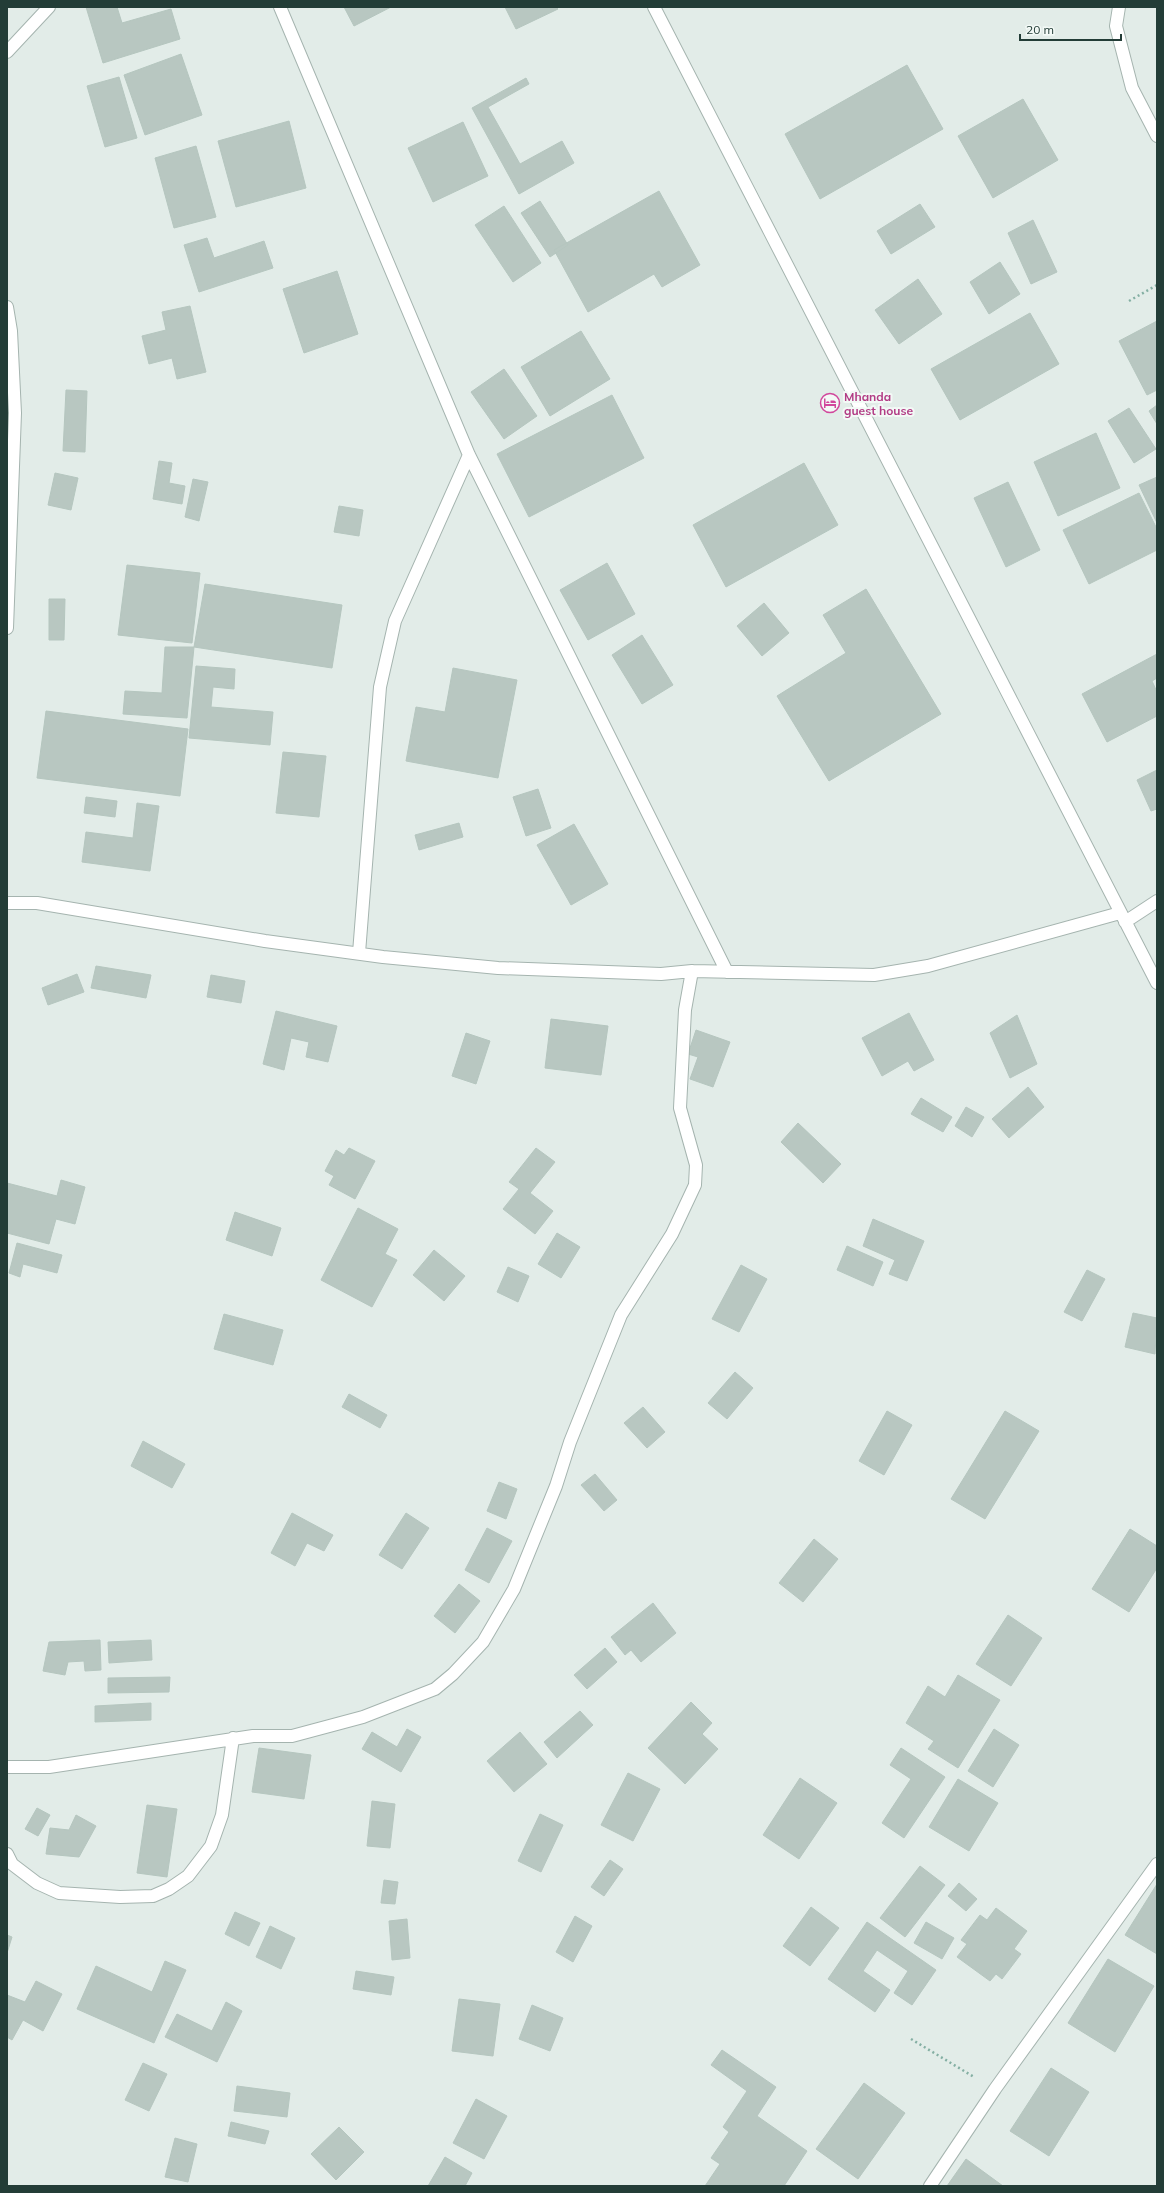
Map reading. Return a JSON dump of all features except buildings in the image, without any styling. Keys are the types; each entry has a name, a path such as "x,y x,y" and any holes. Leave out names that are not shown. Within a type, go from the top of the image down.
{"street":[{"path":"7,52 49,7"},
{"path":"280,7 469,455 727,972"},
{"path":"654,7 1157,983"},
{"path":"1119,7 1116,26 1132,88 1157,136"},
{"path":"7,307 11,331 15,413 7,628"},
{"path":"359,953 381,680 394,621 469,455"},
{"path":"7,903 37,903 265,941 498,968 661,974 692,971 874,975 928,966 1122,917 1157,901"},
{"path":"7,1767 49,1767 233,1738 253,1736 292,1736 363,1717 435,1689 453,1674 483,1642 514,1589 556,1486 570,1442 622,1315 672,1234 695,1185 696,1165 680,1108 685,1010 692,971"},
{"path":"7,1854 12,1864 24,1874 37,1883 59,1893 120,1897 153,1896 169,1889 188,1876 211,1846 222,1815 233,1738"},
{"path":"930,2186 995,2089 1157,1864"}],"path":[{"path":"1129,301 1157,285"},
{"path":"911,2039 995,2089"}],"place":[{"name":"Mhanda guest house","path":"830,403"}]}
